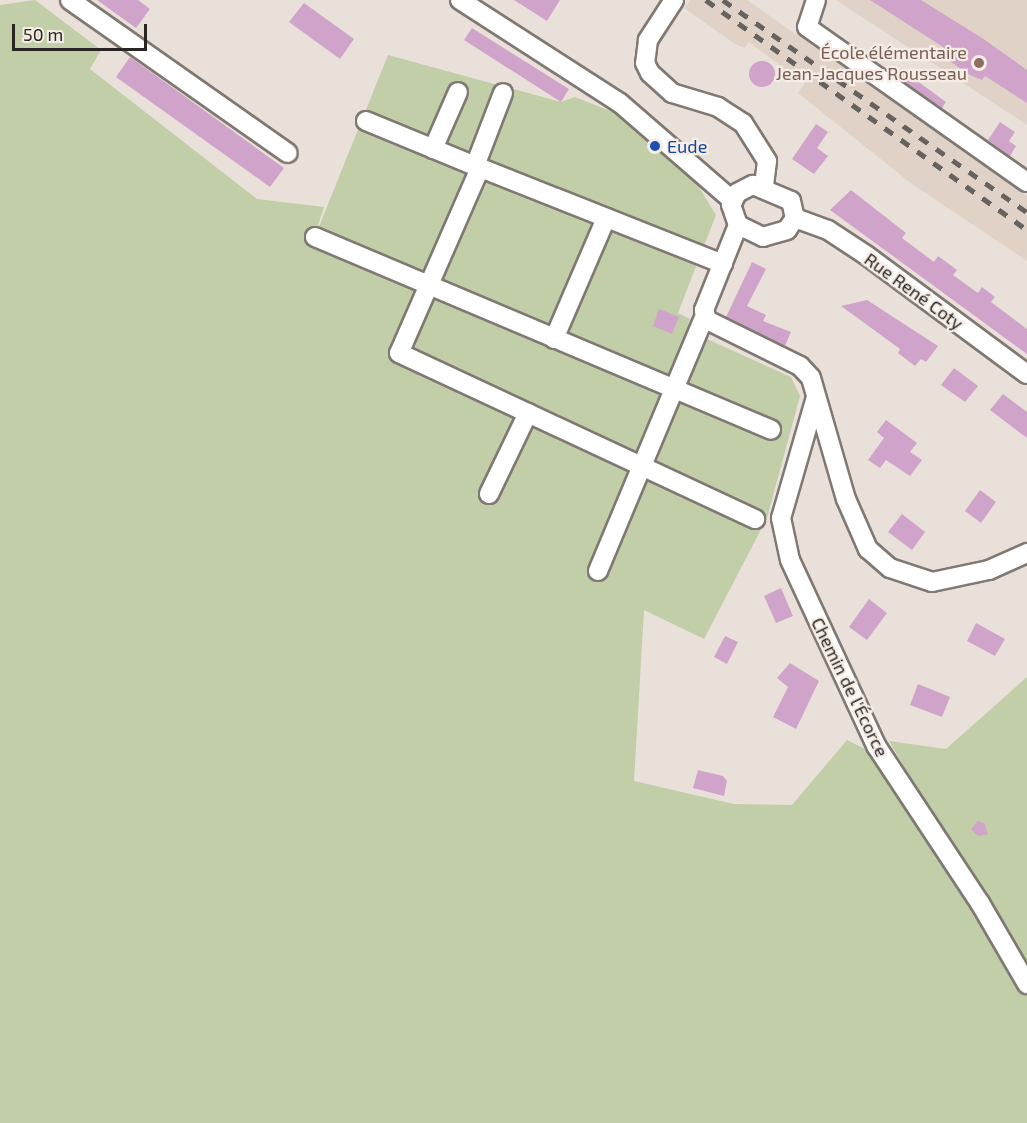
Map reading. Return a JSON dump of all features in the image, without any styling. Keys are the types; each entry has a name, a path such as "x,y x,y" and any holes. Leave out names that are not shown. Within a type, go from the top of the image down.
{"street":[{"path":"70,0 288,153"},
{"path":"460,0 620,103 733,201"},
{"path":"674,0 648,40 645,63 650,73 672,93 718,107 743,123 767,161 765,187"},
{"path":"816,0 807,27 1027,182"},
{"path":"434,149 458,92"},
{"path":"503,93 477,167 399,353 755,519"},
{"path":"366,121 723,264"},
{"path":"765,187 791,201 795,218 787,230 763,237 738,225 732,216 733,201 745,188 765,187"},
{"path":"554,339 606,218"},
{"name":"Rue René Coty","path":"795,218 828,230 866,255 1027,374"},
{"path":"598,571 705,315 738,225"},
{"path":"315,237 771,430"},
{"path":"705,315 713,327 800,366 811,378 855,528 868,549 890,568 932,582 953,580 1027,553"},
{"name":"Chemin de l'Écorce","path":"816,397 781,518 790,560 877,747 1027,984"},
{"path":"489,494 528,413"}],"shaded area":[{"path":"691,0 747,0 1027,196 1027,261 912,184 798,93 805,84 749,42 744,48 735,44 684,8"},
{"name":"École élémentaire Jean-Jacques Rousseau","path":"836,0 1027,0 1027,125"}],"green space":[{"path":"35,0 101,50 90,69 257,199 324,207 310,249 388,55 561,102 575,97 620,115 697,184 716,215 678,313 690,319 687,330 791,377 800,396 767,518 704,639 644,610 634,781 734,804 792,805 847,740 867,750 903,790 912,780 889,741 946,749 1027,677 1027,1123 0,1123 0,5"}],"building":[{"path":"97,0 138,0 150,9 136,28"},
{"path":"514,0 560,0 547,21"},
{"path":"870,0 921,0 982,38 1027,70 1027,103 985,76 982,80 970,75 945,58 949,52 943,47"},
{"path":"304,3 354,39 340,59 289,22"},
{"path":"472,28 569,89 561,102 464,40"},
{"path":"130,57 284,168 270,187 116,77"},
{"path":"762,61 771,65 775,74 771,83 762,87 753,83 749,74 753,65"},
{"path":"901,69 946,102 942,108 896,76"},
{"path":"1000,122 1015,132 1009,141 1016,146 1010,156 988,140"},
{"path":"816,124 828,132 817,148 828,156 814,174 792,159"},
{"path":"851,190 906,233 902,238 934,262 938,256 957,270 953,275 978,293 982,287 995,297 991,302 1027,329 1027,354 830,210"},
{"path":"752,262 766,269 747,306 766,315 763,321 791,332 785,346 726,317"},
{"path":"867,300 938,346 926,362 921,359 915,366 898,353 900,349 841,306"},
{"path":"659,309 679,317 672,334 653,326"},
{"path":"954,368 978,386 965,402 941,385"},
{"path":"1003,394 1027,412 1027,438 990,410"},
{"path":"886,420 917,443 910,452 922,460 910,476 886,460 880,468 868,460 884,438 877,432"},
{"path":"980,490 996,502 981,523 965,511"},
{"path":"902,514 925,532 912,550 888,532"},
{"path":"781,588 793,616 776,623 764,596"},
{"path":"869,599 887,613 867,640 849,627"},
{"path":"976,623 1005,639 995,656 967,641"},
{"path":"725,636 738,642 727,664 714,657"},
{"path":"790,663 819,681 796,729 773,717 788,687 777,678"},
{"path":"918,684 950,697 942,717 910,705"},
{"path":"698,770 723,776 727,781 724,796 693,788"},
{"path":"978,821 984,823 988,834 978,836 971,829"}],"railway":[{"path":"706,0 1027,230"},
{"path":"723,0 1027,212"}],"place":[{"name":"École élémentaire Jean-Jacques Rousseau","path":"979,63"},
{"name":"Eude","path":"655,146"}]}
